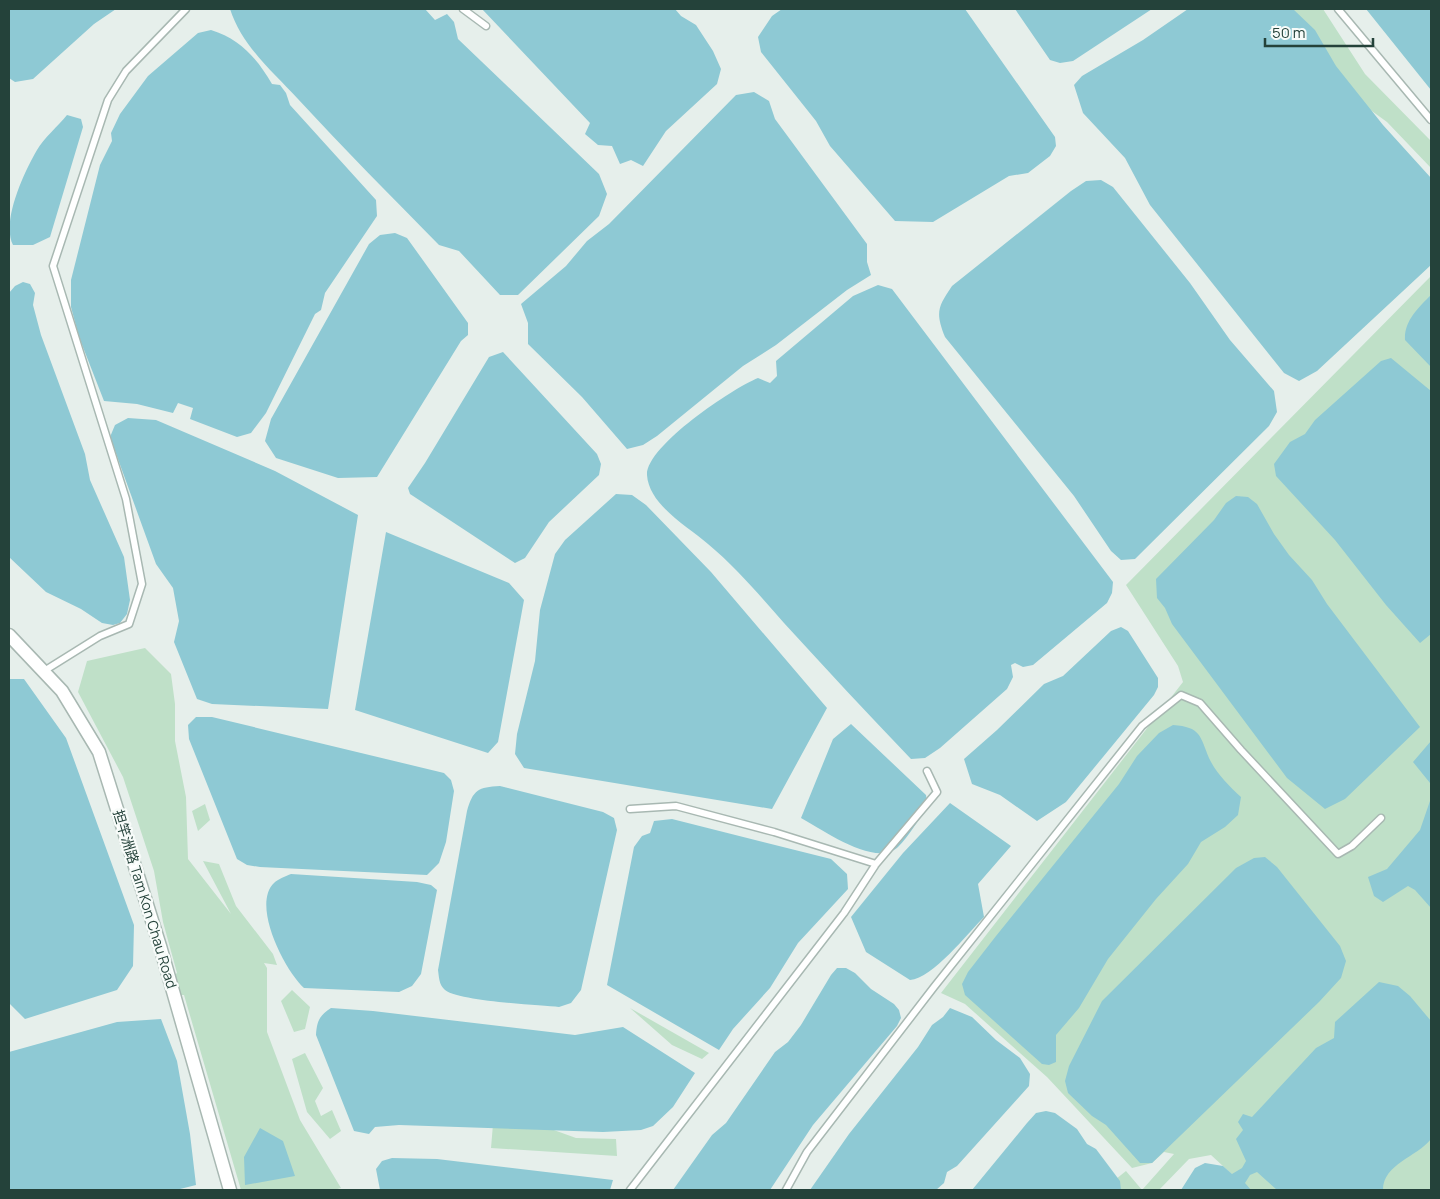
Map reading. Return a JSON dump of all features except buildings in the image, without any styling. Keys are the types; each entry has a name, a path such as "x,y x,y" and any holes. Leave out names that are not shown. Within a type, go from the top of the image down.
{"street":[{"name":"担竿洲路 Tam Kon Chau Road","path":"9,635 62,692 99,752 160,946 230,1190"}],"lane":[{"path":"44,671 100,636 129,624 142,584 126,499 53,266 108,100 126,71 186,9"},
{"path":"463,9 486,26"},
{"path":"1338,9 1431,120"},
{"path":"786,1190 808,1152 934,987 1142,726 1181,695 1200,703 1338,854 1352,846 1381,818"},
{"path":"630,1190 838,920 876,864 937,792 928,771"},
{"path":"630,809 676,806 774,832 876,864"}],"green space":[{"path":"1281,9 1323,9 1365,74 1431,141 1431,168 1387,122 1340,88"},
{"path":"1431,276 1431,1190 1249,1190 1211,1155 1189,1159 1159,1190 1142,1190 1174,1154 1164,1152 1152,1163 1132,1168 1047,1077 965,1004 941,993 1183,682 1178,666 1126,585"},
{"path":"145,648 171,674 175,704 175,741 186,797 188,859 231,914 203,861 219,864 236,906 273,954 277,965 264,963 267,968 267,1032 300,1120 341,1188 334,1190 241,1190 184,995 178,995 173,976 177,973 163,922 154,871 123,777 78,692 87,661"},
{"path":"205,804 210,820 198,831 192,811"},
{"path":"292,990 310,1007 305,1029 294,1032 281,1001"},
{"path":"630,1008 709,1053 702,1059 672,1045"},
{"path":"305,1053 323,1088 315,1101 321,1116 332,1110 341,1131 330,1139 307,1112 292,1059"},
{"path":"493,1124 551,1129 576,1138 616,1139 617,1156 491,1148"},
{"path":"1126,1171 1142,1190 1111,1190 1106,1187"}],"water":[{"path":"9,9 116,9 94,24 33,79 15,82 9,78"},
{"path":"230,9 425,9 435,20 447,14 454,22 458,39 599,174 607,194 599,216 518,295 500,295 459,251 439,245 268,68 242,35"},
{"path":"482,9 675,9 681,16 696,25 713,51 721,69 717,84 666,131 643,166 631,160 620,164 612,146 598,145 585,134 590,123"},
{"path":"782,9 965,9 1055,137 1056,146 1050,156 1028,173 1009,176 933,222 895,221 830,146 816,121 761,52 758,37 772,16"},
{"path":"1015,9 1152,9 1073,61 1060,63 1050,60"},
{"path":"1188,9 1293,9 1315,30 1336,66 1383,125 1431,178 1431,265 1317,371 1299,381 1284,373 1150,205 1125,158 1083,113 1074,85 1082,76 1143,40"},
{"path":"1366,9 1431,9 1431,90"},
{"path":"211,30 239,44 254,58 272,84 280,85 286,93 290,105 376,200 377,216 325,293 321,310 315,314 266,413 251,433 237,437 190,419 193,408 178,403 173,413 137,404 104,401 79,337 71,307 71,280 100,165 112,141 111,133 120,114 148,76 198,33"},
{"path":"754,92 769,101 775,119 867,244 867,262 871,275 847,290 776,345 743,366 657,436 643,445 627,449 582,397 528,344 528,323 521,304 566,266 587,241 609,224 736,95"},
{"path":"67,115 81,119 83,127 50,237 33,245 13,245 10,235 10,224 12,211 21,184 40,146"},
{"path":"1101,180 1113,187 1190,283 1230,340 1274,391 1277,412 1269,426 1135,559 1121,560 1111,551 1074,496 945,337 939,315 941,305 952,286 1071,191 1086,181"},
{"path":"395,233 407,238 468,323 468,335 461,341 377,477 338,478 276,458 265,441 271,419 369,244 380,235"},
{"path":"23,282 30,284 35,293 33,305 41,335 85,454 90,480 124,557 130,600 127,614 120,623 113,625 102,623 81,609 46,592 9,557 9,293 15,286"},
{"path":"878,285 892,289 1113,582 1112,593 1107,603 1033,665 1023,667 1015,663 1011,665 1013,677 1007,689 940,748 925,758 911,759 738,572 670,514 654,496 649,486 647,475 650,463 660,449 693,419 730,393 758,378 770,383 777,376 776,361 853,296"},
{"path":"1431,295 1431,367 1405,340 1405,333 1409,321"},
{"path":"503,352 597,454 601,464 599,475 549,522 525,558 515,563 410,494 408,488 489,357"},
{"path":"1391,358 1431,391 1431,634 1420,643 1386,605 1335,540 1276,476 1274,464 1290,442 1305,434 1315,420 1381,361"},
{"path":"128,418 156,420 275,471 358,515 328,709 212,704 197,699 174,642 179,621 173,588 156,564 110,437 115,425"},
{"path":"616,494 632,495 646,505 711,572 827,708 772,809 524,768 515,754 517,734 535,661 540,610 555,554 565,540"},
{"path":"1236,496 1248,497 1257,504 1274,534 1289,555 1312,580 1327,604 1420,727 1345,799 1325,809 1287,778 1172,624 1165,608 1157,598 1156,579 1214,520 1226,503"},
{"path":"386,532 509,583 524,600 498,742 488,753 355,710"},
{"path":"1121,627 1128,631 1158,678 1158,687 1154,695 1066,802 1037,821 1000,795 972,784 964,759 1044,684 1063,676 1111,631"},
{"path":"9,679 24,679 66,738 134,925 133,966 117,990 25,1019 9,1003"},
{"path":"196,717 212,717 444,773 451,780 454,791 446,842 439,863 427,875 260,867 247,865 237,859 189,739 188,725"},
{"path":"851,724 926,795 928,807 902,843 888,852 877,853 850,845 801,818 833,739"},
{"path":"1173,725 1189,728 1201,738 1215,769 1241,797 1238,815 1225,827 1201,842 1188,864 1156,899 1108,959 1079,1008 1056,1035 1056,1062 1049,1065 1042,1064 965,995 962,984 968,972 996,936 1119,784 1137,756 1159,733"},
{"path":"1431,741 1431,783 1430,783 1413,762"},
{"path":"500,786 603,812 614,818 617,830 581,990 571,1003 559,1007 463,997 444,989 439,980 438,970 467,811 477,791 486,787"},
{"path":"1431,798 1431,908 1415,890 1408,886 1383,902 1374,896 1368,877 1387,869 1420,830"},
{"path":"950,803 1011,846 978,884 984,917 939,964 929,972 910,980 866,952 851,917 903,853"},
{"path":"672,819 831,859 847,874 848,889 798,943 770,988 733,1029 719,1050 607,985 634,847 642,836 650,833 654,821"},
{"path":"1265,857 1277,867 1340,946 1346,961 1341,978 1319,1002 1152,1163 1140,1163 1106,1125 1092,1116 1068,1093 1065,1081 1069,1066 1102,1001 1236,868 1254,858"},
{"path":"291,874 417,882 431,885 437,890 421,974 412,986 399,992 304,988 296,980 280,953 268,921 266,906 268,893 274,883"},
{"path":"837,968 846,968 855,973 871,989 894,1004 899,1010 901,1018 897,1026 813,1125 770,1190 673,1190 712,1135 726,1123 775,1052 788,1042 801,1025"},
{"path":"1379,982 1398,986 1410,996 1431,1021 1431,1139 1418,1151 1394,1167 1384,1181 1383,1190 1277,1190 1257,1172 1250,1175 1245,1183 1251,1190 1181,1190 1195,1168 1205,1163 1223,1166 1232,1174 1242,1168 1246,1161 1236,1139 1243,1130 1238,1122 1243,1114 1252,1117 1316,1048 1334,1038 1335,1022"},
{"path":"331,1008 373,1011 575,1035 623,1027 695,1073 673,1107 653,1126 641,1130 603,1132 399,1125 375,1127 369,1134 354,1131 316,1035 319,1019"},
{"path":"950,1008 972,1017 996,1040 1020,1058 1030,1074 1029,1086 957,1166 947,1172 944,1183 936,1190 810,1190 849,1134 918,1047 932,1025 943,1017"},
{"path":"161,1019 177,1061 190,1134 196,1185 176,1190 9,1190 9,1052 117,1022"},
{"path":"1046,1111 1055,1113 1077,1129 1087,1144 1096,1149 1120,1181 1121,1190 972,1190 1036,1113"},
{"path":"260,1128 283,1141 295,1176 245,1185 244,1157"},
{"path":"392,1158 437,1159 613,1180 610,1190 380,1190 376,1169 382,1161"}]}
